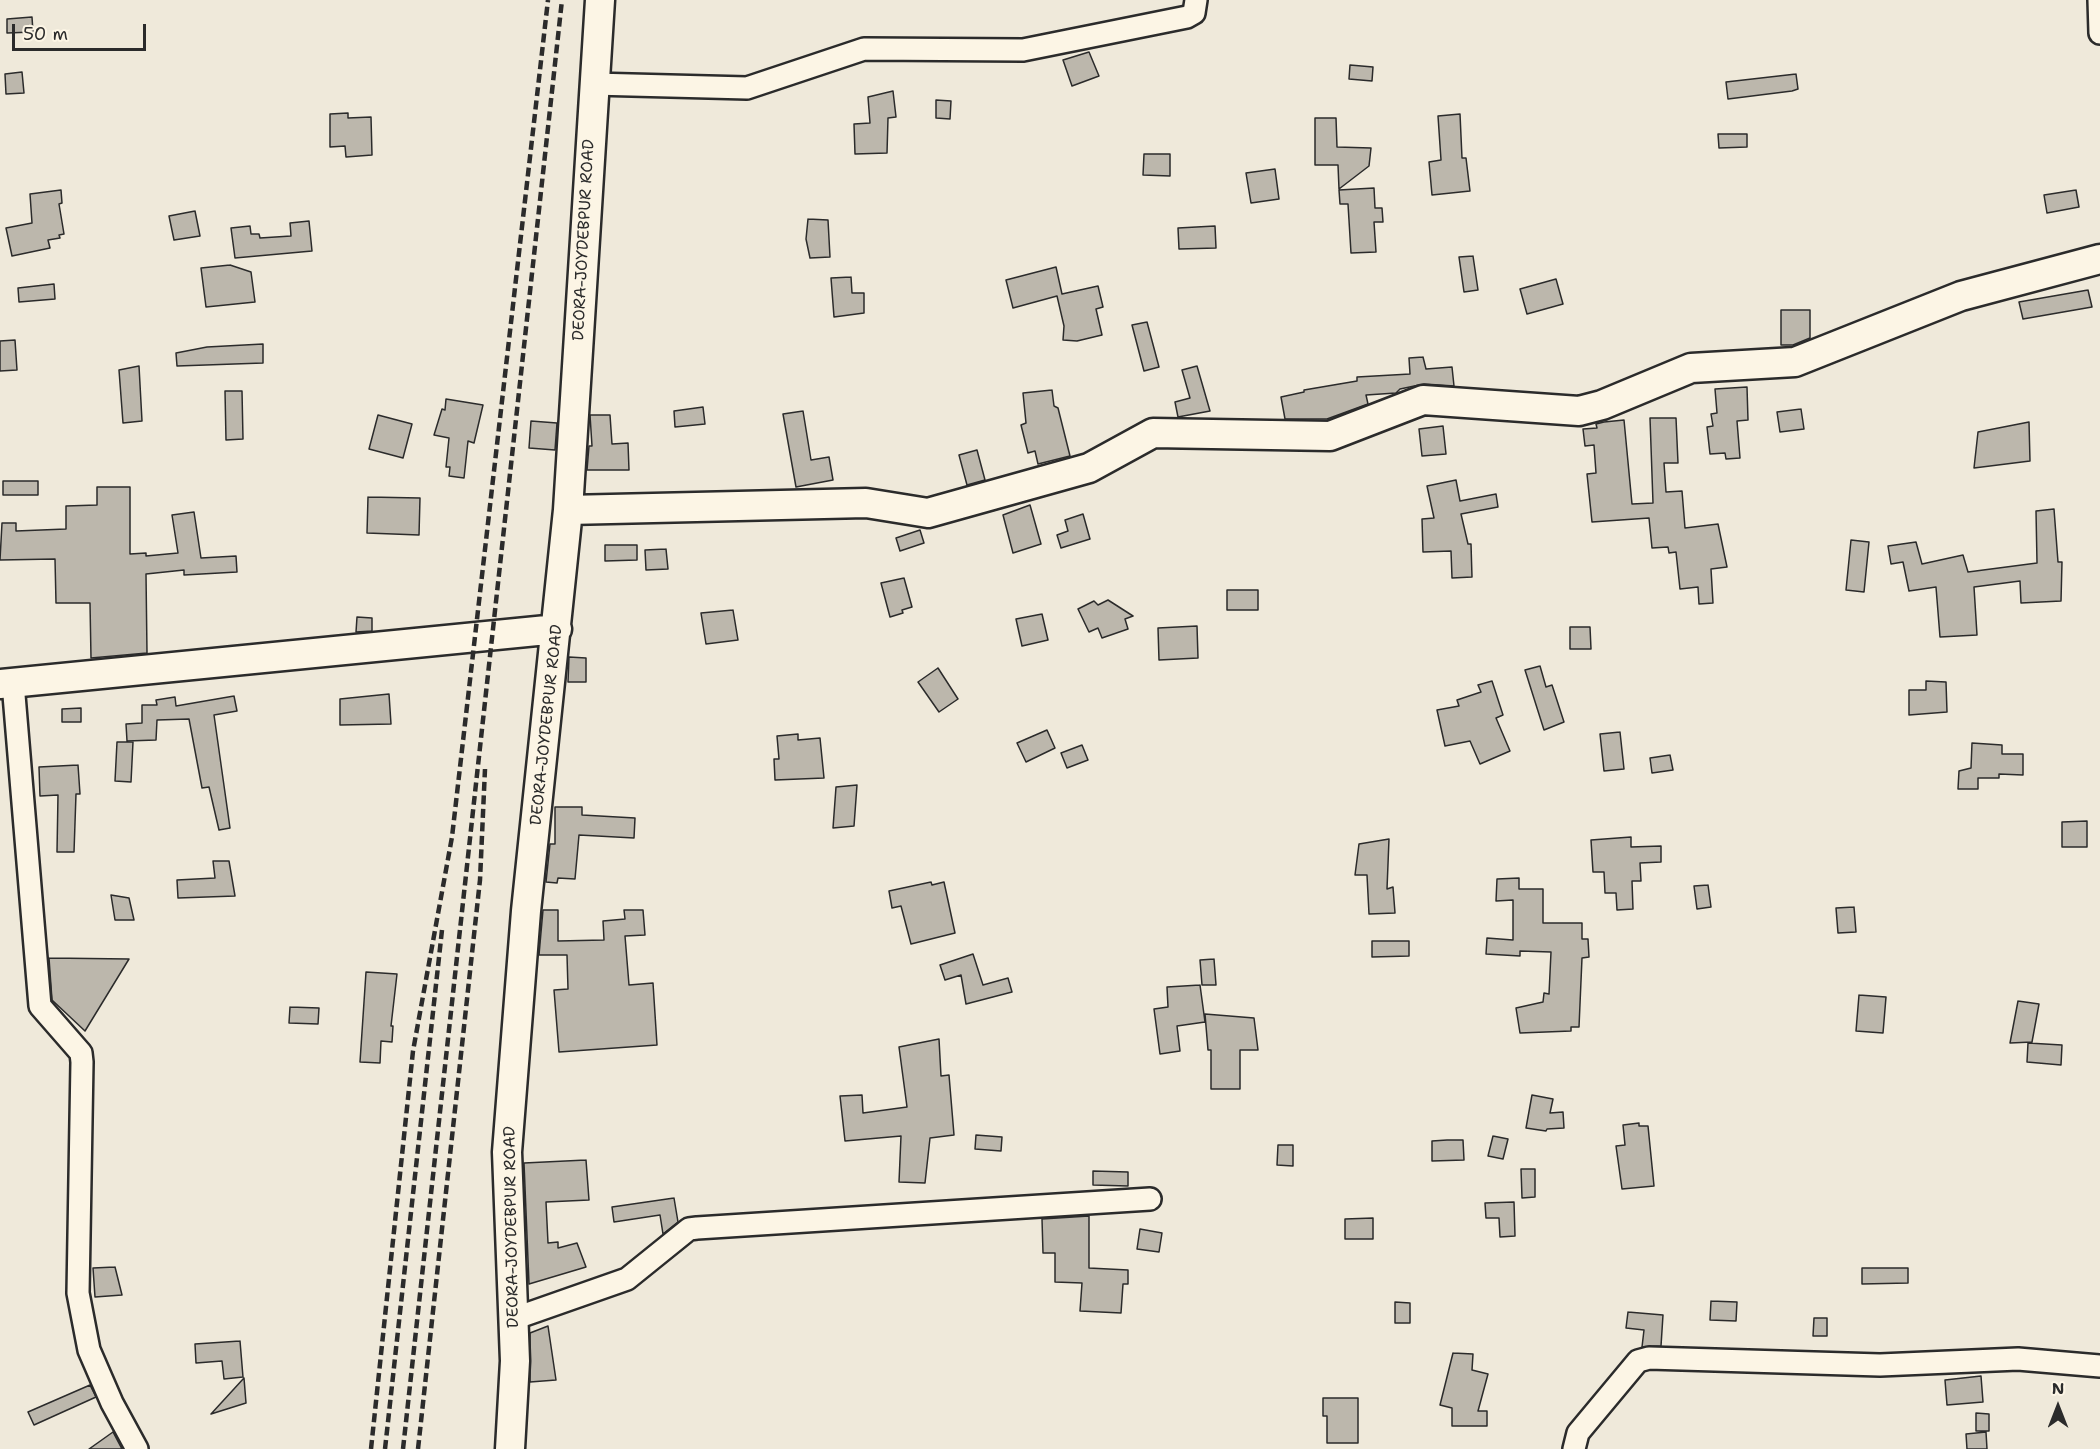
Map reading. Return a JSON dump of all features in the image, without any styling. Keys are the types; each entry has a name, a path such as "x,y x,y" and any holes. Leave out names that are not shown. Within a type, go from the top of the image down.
{"street":[{"name":"DEORA-JOYDEBPUR ROAD","path":"510,1449 514,1408 507,1152 526,911 568,510 600,0"},
{"path":"593,84 747,88 864,49 1023,50 1187,17 1194,13 1196,0"},
{"path":"2099,0 2100,33"},
{"path":"568,510 866,503 928,513 1089,468 1153,433 1330,436 1423,400 1579,411 1602,405 1691,368 1795,362 1961,296 2100,259"},
{"path":"137,1449 112,1403 89,1350 80,1304 81,1053 40,1006 6,684 557,629"},
{"path":"513,1319 627,1280 689,1230 697,1228 1150,1199"},
{"path":"1574,1449 1578,1432 1638,1361 1649,1358 1880,1365 2018,1359 2100,1366"}],"building":[{"path":"32,17 33,32 7,33 7,19"},
{"path":"1089,52 1099,76 1072,86 1063,60"},
{"path":"1350,65 1373,67 1372,81 1349,79"},
{"path":"22,72 24,93 6,94 5,74"},
{"path":"1796,74 1798,89 1728,99 1726,82"},
{"path":"893,91 896,117 888,118 887,153 855,154 854,124 870,123 868,97"},
{"path":"936,100 951,101 950,119 936,118"},
{"path":"348,113 348,118 371,117 372,155 346,157 345,146 330,147 330,114"},
{"path":"1460,114 1462,158 1466,158 1470,191 1432,195 1429,162 1441,160 1438,116"},
{"path":"1315,118 1336,118 1337,147 1371,148 1369,166 1339,189 1338,165 1315,165"},
{"path":"1718,134 1747,134 1747,147 1719,148"},
{"path":"1144,154 1170,154 1170,176 1143,175"},
{"path":"1275,169 1279,199 1251,203 1246,173"},
{"path":"1374,188 1375,208 1382,208 1383,222 1374,222 1376,252 1351,253 1348,204 1340,204 1339,190"},
{"path":"61,190 62,203 59,204 64,234 59,235 60,238 48,240 50,248 12,256 6,228 32,223 30,194"},
{"path":"2076,190 2079,207 2047,213 2044,195"},
{"path":"195,211 200,236 174,240 169,216"},
{"path":"808,219 828,220 830,257 810,258 806,239"},
{"path":"309,221 312,251 235,258 231,228 250,226 251,234 259,234 260,238 291,236 290,223"},
{"path":"1215,226 1216,248 1179,249 1178,228"},
{"path":"1473,256 1478,290 1464,292 1459,257"},
{"path":"230,265 251,272 255,302 206,307 201,268"},
{"path":"1056,267 1062,294 1098,286 1103,307 1096,309 1102,335 1077,341 1063,340 1064,326 1057,296 1013,308 1006,280"},
{"path":"851,277 852,293 864,293 864,313 834,317 831,278"},
{"path":"1556,279 1563,304 1527,314 1520,289"},
{"path":"54,284 55,299 19,302 18,288"},
{"path":"2088,290 2092,307 2023,319 2019,302"},
{"path":"1781,310 1810,310 1810,338 1793,345 1781,345"},
{"path":"1147,322 1159,367 1144,371 1132,325"},
{"path":"15,340 17,370 0,371 0,341"},
{"path":"263,344 263,363 177,366 176,353 207,347"},
{"path":"1423,357 1426,369 1452,367 1454,386 1424,384 1400,389 1396,393 1366,395 1368,404 1327,419 1285,419 1281,397 1304,392 1304,390 1357,381 1357,377 1410,374 1409,358"},
{"path":"139,366 142,421 123,423 119,370"},
{"path":"1197,366 1210,411 1178,417 1175,402 1190,398 1182,370"},
{"path":"1747,387 1748,420 1737,421 1740,458 1726,459 1725,453 1710,454 1707,427 1713,426 1711,414 1717,413 1715,389"},
{"path":"1052,390 1054,406 1058,408 1070,456 1038,464 1035,451 1028,453 1021,425 1026,423 1023,393"},
{"path":"225,391 242,391 243,439 226,440"},
{"path":"446,399 483,405 474,443 468,441 464,478 449,476 450,467 446,467 449,438 434,435 442,409 445,410"},
{"path":"703,407 705,424 675,427 674,411"},
{"path":"1801,409 1804,429 1780,432 1777,412"},
{"path":"803,411 811,460 829,457 833,480 796,487 783,414"},
{"path":"378,415 412,424 403,458 369,449"},
{"path":"590,415 610,415 612,444 628,443 629,470 587,470 589,446 592,446"},
{"path":"1650,418 1676,418 1678,463 1664,463 1666,492 1682,491 1685,528 1718,524 1727,567 1711,569 1713,603 1699,604 1698,587 1680,589 1676,552 1669,553 1668,547 1652,548 1649,518 1592,522 1587,474 1596,473 1594,445 1585,446 1583,429 1597,428 1596,424 1604,422 1624,420 1632,504 1653,503"},
{"path":"531,421 557,423 555,450 529,448"},
{"path":"2029,422 2030,461 1974,468 1978,432"},
{"path":"1443,426 1446,454 1422,456 1419,429"},
{"path":"977,450 985,480 967,485 959,455"},
{"path":"1456,480 1460,501 1496,494 1498,507 1461,514 1468,544 1471,544 1472,577 1452,578 1451,551 1423,552 1422,519 1434,518 1427,486"},
{"path":"3,481 38,481 38,495 3,495"},
{"path":"97,487 130,487 130,554 146,553 146,556 178,553 172,515 194,512 201,558 236,556 237,572 184,575 184,570 146,574 147,653 91,658 90,603 56,603 55,559 0,560 2,523 16,523 16,531 66,529 66,506 97,505"},
{"path":"368,497 420,498 419,535 367,533"},
{"path":"1030,505 1041,544 1013,553 1003,515"},
{"path":"2054,509 2058,562 2062,562 2061,601 2021,603 2020,581 1974,587 1977,635 1940,637 1936,587 1909,591 1903,562 1891,564 1888,546 1916,542 1922,564 1963,555 1968,572 2037,563 2036,511"},
{"path":"1083,514 1090,539 1061,548 1057,535 1068,531 1065,520"},
{"path":"920,530 924,543 900,551 896,538"},
{"path":"1851,540 1869,542 1864,592 1846,590"},
{"path":"605,545 637,545 637,560 605,561"},
{"path":"666,549 668,569 646,570 645,550"},
{"path":"904,578 912,607 890,617 881,583"},
{"path":"1227,590 1258,590 1258,610 1227,610"},
{"path":"1108,600 1133,616 1125,619 1128,629 1102,638 1098,628 1089,632 1078,609 1094,601 1098,605"},
{"path":"733,610 738,640 706,644 701,613"},
{"path":"1042,614 1048,640 1022,646 1016,619"},
{"path":"357,617 372,618 372,631 356,632"},
{"path":"1197,626 1198,658 1159,660 1158,628"},
{"path":"1570,627 1590,627 1591,649 1570,649"},
{"path":"569,657 586,658 586,682 568,682"},
{"path":"1540,666 1546,687 1552,685 1564,722 1544,730 1525,670"},
{"path":"938,668 958,699 939,712 918,682"},
{"path":"1492,681 1503,715 1496,718 1510,751 1480,764 1470,741 1445,746 1437,710 1459,706 1457,700 1481,692 1478,685"},
{"path":"1926,681 1946,682 1947,712 1909,715 1909,690 1926,690"},
{"path":"389,694 391,724 340,725 340,699"},
{"path":"234,696 237,711 214,715 230,828 219,830 209,787 202,788 189,719 157,720 156,740 127,741 126,724 142,723 142,705 157,705 156,700 175,697 176,706"},
{"path":"81,708 81,722 62,722 62,709"},
{"path":"1047,730 1055,748 1026,762 1017,743"},
{"path":"1620,732 1624,769 1604,771 1600,734"},
{"path":"798,734 798,740 820,738 824,778 775,780 774,759 779,759 777,736"},
{"path":"117,742 133,742 131,782 115,781"},
{"path":"1972,743 2002,745 2002,754 2023,754 2023,775 1999,774 1999,778 1978,778 1978,789 1958,789 1959,771 1971,768"},
{"path":"1082,745 1088,760 1067,768 1061,753"},
{"path":"1670,755 1673,770 1652,773 1650,758"},
{"path":"78,765 80,794 76,794 74,852 57,852 58,795 40,796 39,767"},
{"path":"857,785 854,826 833,828 836,787"},
{"path":"555,807 582,807 582,815 635,818 634,838 579,835 575,879 558,878 557,883 546,882 550,844 555,844"},
{"path":"2087,821 2087,847 2062,847 2062,822"},
{"path":"1631,837 1631,847 1661,846 1661,862 1640,863 1641,881 1632,881 1633,909 1617,910 1616,893 1605,893 1604,872 1593,872 1591,840"},
{"path":"1389,839 1387,889 1393,887 1395,913 1369,914 1367,875 1355,875 1359,844"},
{"path":"213,861 229,861 235,896 178,898 177,880 215,878"},
{"path":"1519,878 1519,889 1543,889 1543,923 1582,923 1582,939 1588,939 1589,957 1582,958 1579,1027 1571,1027 1571,1031 1520,1033 1516,1008 1543,1002 1544,993 1549,994 1551,952 1520,951 1520,956 1486,954 1487,938 1513,940 1513,900 1496,901 1497,879"},
{"path":"931,882 932,885 944,882 955,933 911,944 901,906 892,908 889,891"},
{"path":"1708,885 1711,907 1697,909 1694,886"},
{"path":"111,895 129,898 134,920 115,920"},
{"path":"1854,907 1856,932 1838,933 1836,908"},
{"path":"543,910 558,910 558,941 604,940 603,921 625,919 624,910 643,910 645,935 625,936 629,985 653,983 657,1045 559,1052 554,990 568,989 567,955 539,955"},
{"path":"1372,941 1409,941 1409,956 1372,957"},
{"path":"973,954 983,985 1008,978 1012,992 966,1004 961,975 945,980 940,965"},
{"path":"49,958 129,959 85,1031 52,1000"},
{"path":"1214,959 1216,985 1202,985 1200,960"},
{"path":"366,972 397,974 391,1026 393,1026 392,1042 381,1041 380,1063 360,1062"},
{"path":"1200,985 1205,1022 1177,1026 1180,1051 1160,1054 1154,1009 1168,1007 1167,987"},
{"path":"1859,995 1886,997 1883,1033 1856,1031"},
{"path":"2018,1001 2039,1004 2032,1042 2010,1043"},
{"path":"290,1007 319,1008 318,1024 289,1023"},
{"path":"1205,1014 1254,1018 1258,1050 1240,1050 1240,1089 1211,1089 1211,1050 1208,1050"},
{"path":"939,1039 941,1076 949,1075 954,1135 930,1138 925,1183 899,1182 901,1136 845,1141 840,1096 862,1095 863,1113 907,1107 899,1047"},
{"path":"2028,1043 2062,1045 2061,1065 2027,1062"},
{"path":"1532,1095 1553,1099 1550,1113 1563,1112 1564,1128 1547,1129 1546,1131 1526,1128"},
{"path":"1639,1123 1639,1126 1648,1126 1654,1186 1622,1189 1616,1146 1625,1145 1623,1125"},
{"path":"976,1135 1002,1137 1001,1151 975,1149"},
{"path":"1493,1136 1508,1139 1503,1159 1488,1156"},
{"path":"1463,1140 1464,1160 1432,1161 1432,1141"},
{"path":"1278,1145 1293,1145 1293,1166 1277,1165"},
{"path":"586,1160 589,1200 546,1202 548,1243 558,1242 558,1248 577,1243 586,1267 529,1284 524,1163"},
{"path":"1521,1169 1535,1169 1535,1197 1522,1198"},
{"path":"1093,1171 1128,1172 1128,1186 1093,1185"},
{"path":"674,1198 678,1222 663,1234 660,1215 614,1222 612,1207"},
{"path":"1514,1202 1515,1236 1500,1237 1499,1218 1486,1218 1485,1203"},
{"path":"1089,1216 1089,1268 1128,1270 1128,1284 1123,1284 1121,1313 1080,1311 1082,1283 1055,1282 1055,1253 1043,1253 1042,1219"},
{"path":"1373,1218 1373,1239 1345,1239 1345,1219"},
{"path":"1140,1229 1162,1233 1159,1252 1137,1249"},
{"path":"115,1267 122,1295 95,1297 93,1268"},
{"path":"1862,1268 1908,1268 1908,1283 1862,1284"},
{"path":"1711,1301 1737,1302 1736,1321 1710,1320"},
{"path":"1395,1302 1410,1303 1410,1323 1395,1323"},
{"path":"1628,1312 1663,1315 1661,1346 1642,1347 1644,1330 1626,1328"},
{"path":"1814,1318 1827,1318 1827,1336 1813,1336"},
{"path":"548,1326 556,1380 530,1382 530,1333"},
{"path":"240,1341 243,1377 224,1379 222,1361 196,1363 195,1344"},
{"path":"1453,1353 1473,1354 1472,1370 1488,1374 1478,1411 1487,1411 1487,1426 1452,1426 1452,1408 1440,1405"},
{"path":"1981,1376 1983,1402 1947,1405 1945,1380"},
{"path":"244,1378 246,1403 211,1414"},
{"path":"90,1385 96,1397 34,1425 28,1412"},
{"path":"1323,1398 1358,1398 1358,1443 1327,1443 1327,1416 1323,1416"},
{"path":"1976,1413 1989,1414 1989,1431 1976,1431"},
{"path":"113,1432 122,1449 89,1449"},
{"path":"1986,1432 1987,1449 1967,1449 1966,1434"}],"railway":[{"path":"371,1449 413,1051 452,837 548,0"},
{"path":"403,1449 562,0"},
{"path":"418,1449 480,880 485,769"},
{"path":"385,1449 442,930"}]}
